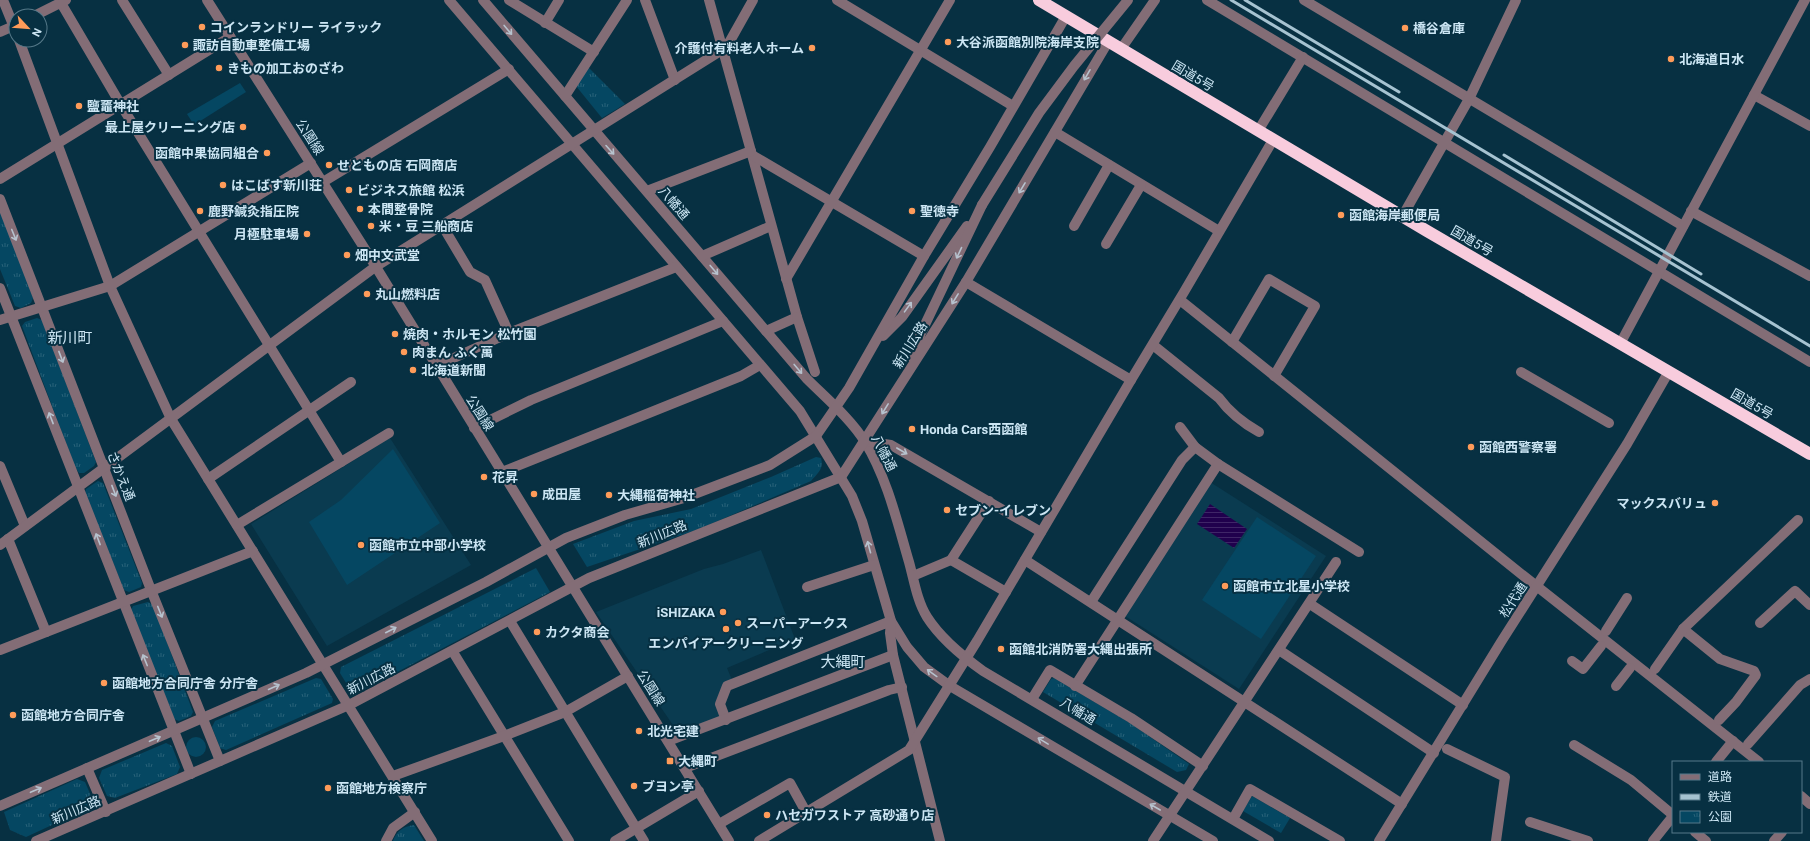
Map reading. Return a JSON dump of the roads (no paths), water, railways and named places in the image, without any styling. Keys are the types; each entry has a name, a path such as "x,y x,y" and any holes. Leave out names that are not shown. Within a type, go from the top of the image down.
{"highway":[{"name":"国道5号","path":"1039,0 1668,373 1810,454"}],"street":[{"path":"3,0 8,12"},
{"path":"122,0 169,75"},
{"name":"公園線","path":"207,0 323,182 729,841"},
{"path":"450,0 800,411 852,496 862,521 891,621 907,647 924,667 950,686 1213,841"},
{"name":"八幡通","path":"483,0 593,131 647,191 807,379 837,408 865,441 890,497 919,598 926,616 942,636 966,659 983,671 1269,841"},
{"path":"508,0 594,52"},
{"path":"546,23 559,0"},
{"path":"565,96 627,0"},
{"path":"645,0 675,80"},
{"path":"709,0 786,279 815,372"},
{"path":"46,632 4,542 375,267 722,50 730,41 753,0"},
{"path":"838,0 920,51 1014,106"},
{"path":"786,279 950,0"},
{"path":"873,347 902,317 982,205 1039,113 1074,66 1128,0"},
{"path":"1121,49 1155,0"},
{"path":"1207,0 1659,271 1739,321 1810,362"},
{"path":"1304,0 1683,226"},
{"path":"1402,216 1469,99 1516,0"},
{"path":"1620,344 1805,0"},
{"path":"48,9 64,1 121,105 341,462"},
{"name":"新川広路","path":"0,806 202,719 323,664 566,538 625,515 684,498 770,465 816,436 837,408 924,256 1066,16"},
{"path":"0,179 230,37"},
{"name":"新川広路","path":"36,841 106,812 350,705 453,652 589,578 841,477 966,282 1108,42"},
{"path":"22,48 110,286 171,419 350,705 432,841"},
{"path":"1258,131 1303,57"},
{"path":"323,182 509,69"},
{"path":"1754,95 1810,126"},
{"path":"1055,132 1219,231"},
{"path":"759,841 909,750 915,742 1006,592 1130,380 1180,300 1273,140"},
{"path":"647,191 751,153"},
{"path":"751,153 924,256"},
{"path":"0,320 43,308 110,286 311,163"},
{"path":"1074,226 1109,165"},
{"path":"1106,244 1141,184"},
{"name":"さかえ通","path":"0,199 151,590 220,761"},
{"path":"910,370 921,333 982,205"},
{"path":"1691,211 1810,276"},
{"path":"442,226 470,272 485,280 509,333"},
{"path":"702,256 771,226"},
{"path":"436,366 509,333 676,267"},
{"path":"1232,342 1269,279 1315,306 1274,376"},
{"path":"966,282 1130,380"},
{"path":"0,288 122,602 191,774"},
{"path":"1180,300 1537,587 1758,761"},
{"path":"766,331 797,317"},
{"path":"474,428 531,400 723,321"},
{"path":"1153,344 1219,398 1228,409 1248,426 1260,432"},
{"path":"502,472 741,376 760,365"},
{"path":"1521,372 1609,423"},
{"name":"松代通","path":"1379,841 1463,704 1627,444 1668,373"},
{"path":"208,479 351,382"},
{"path":"1180,427 1195,447 1218,464 1359,552"},
{"path":"237,525 389,433"},
{"path":"865,441 891,445 1041,532"},
{"path":"1091,602 1182,460 1195,447"},
{"path":"1075,686 1218,464"},
{"path":"0,466 25,526"},
{"path":"913,576 951,560 989,502"},
{"path":"1655,669 1682,629 1798,520"},
{"path":"0,650 253,551"},
{"path":"951,560 1006,592"},
{"path":"1025,560 1402,804"},
{"path":"1153,841 1310,604 1336,562"},
{"path":"807,587 874,565"},
{"path":"1760,623 1795,591 1810,605"},
{"path":"1606,631 1627,598"},
{"path":"1310,604 1463,704"},
{"path":"510,621 644,841"},
{"path":"891,621 890,633 893,655 940,841"},
{"path":"726,720 720,704 727,686 891,621"},
{"path":"1682,629 1720,659 1754,671 1756,675 1736,702 1719,720"},
{"path":"1572,661 1583,669 1601,646"},
{"path":"1279,650 1434,753"},
{"path":"453,652 569,841"},
{"path":"668,741 893,655"},
{"path":"1616,686 1630,668"},
{"path":"1032,699 1050,670 1130,718 1203,766"},
{"path":"393,776 504,736 565,712 628,676"},
{"path":"1748,744 1800,685 1810,678"},
{"path":"685,768 889,690 902,687"},
{"path":"1717,761 1733,740"},
{"path":"1574,745 1631,780 1672,814"},
{"path":"1446,749 1506,777 1496,841"},
{"path":"87,768 106,812"},
{"path":"719,824 790,783 806,812"},
{"path":"1233,819 1250,789 1340,841"},
{"path":"615,841 699,791"},
{"path":"386,841 392,828 415,812"},
{"path":"1653,841 1672,816"},
{"path":"1530,822 1588,841"},
{"path":"1696,833 1706,841"},
{"path":"1774,841 1781,833"}],"railway":[{"path":"1231,0 1810,346"},
{"path":"1245,0 1399,92"},
{"path":"1504,155 1701,274"}],"place":[{"name":"コインランドリー ライラック","path":"202,27"},
{"name":"橋谷倉庫","path":"1405,28"},
{"name":"大谷派函館別院海岸支院","path":"948,42"},
{"name":"諏訪自動車整備工場","path":"185,45"},
{"name":"介護付有料老人ホーム","path":"812,48"},
{"name":"北海道日水","path":"1671,59"},
{"name":"きもの加工おのざわ","path":"219,68"},
{"name":"鹽竈神社","path":"79,106"},
{"name":"最上屋クリーニング店","path":"243,127"},
{"name":"函館中果協同組合","path":"267,153"},
{"name":"せともの店 石岡商店","path":"329,165"},
{"name":"はこばす新川荘","path":"223,185"},
{"name":"ビジネス旅館 松浜","path":"349,190"},
{"name":"本間整骨院","path":"360,209"},
{"name":"鹿野鍼灸指圧院","path":"200,211"},
{"name":"聖徳寺","path":"912,211"},
{"name":"函館海岸郵便局","path":"1341,215"},
{"name":"米・豆 三船商店","path":"371,226"},
{"name":"月極駐車場","path":"307,234"},
{"name":"畑中文武堂","path":"347,255"},
{"name":"丸山燃料店","path":"367,294"},
{"name":"焼肉・ホルモン 松竹園","path":"395,334"},
{"name":"肉まん ふく萬","path":"404,352"},
{"name":"北海道新聞","path":"413,370"},
{"name":"Honda Cars西函館","path":"912,429"},
{"name":"函館西警察署","path":"1471,447"},
{"name":"花昇","path":"484,477"},
{"name":"成田屋","path":"534,494"},
{"name":"大縄稲荷神社","path":"609,495"},
{"name":"マックスバリュ","path":"1715,503"},
{"name":"セブン-イレブン","path":"947,510"},
{"name":"函館市立中部小学校","path":"361,545"},
{"name":"函館市立北星小学校","path":"1225,586"},
{"name":"iSHIZAKA","path":"723,612"},
{"name":"スーパーアークス","path":"738,623"},
{"name":"エンパイアークリーニング","path":"726,629"},
{"name":"カクタ商会","path":"537,632"},
{"name":"函館北消防署大縄出張所","path":"1001,649"},
{"name":"函館地方合同庁舎 分庁舎","path":"104,683"},
{"name":"函館地方合同庁舎","path":"13,715"},
{"name":"北光宅建","path":"639,731"},
{"name":"大縄町","path":"670,761"},
{"name":"ブヨン亭","path":"634,786"},
{"name":"函館地方検察庁","path":"328,788"},
{"name":"ハセガワストア 高砂通り店","path":"767,815"}],"district":[{"name":"新川町","path":"70,338"},
{"name":"大縄町","path":"843,662"}]}
